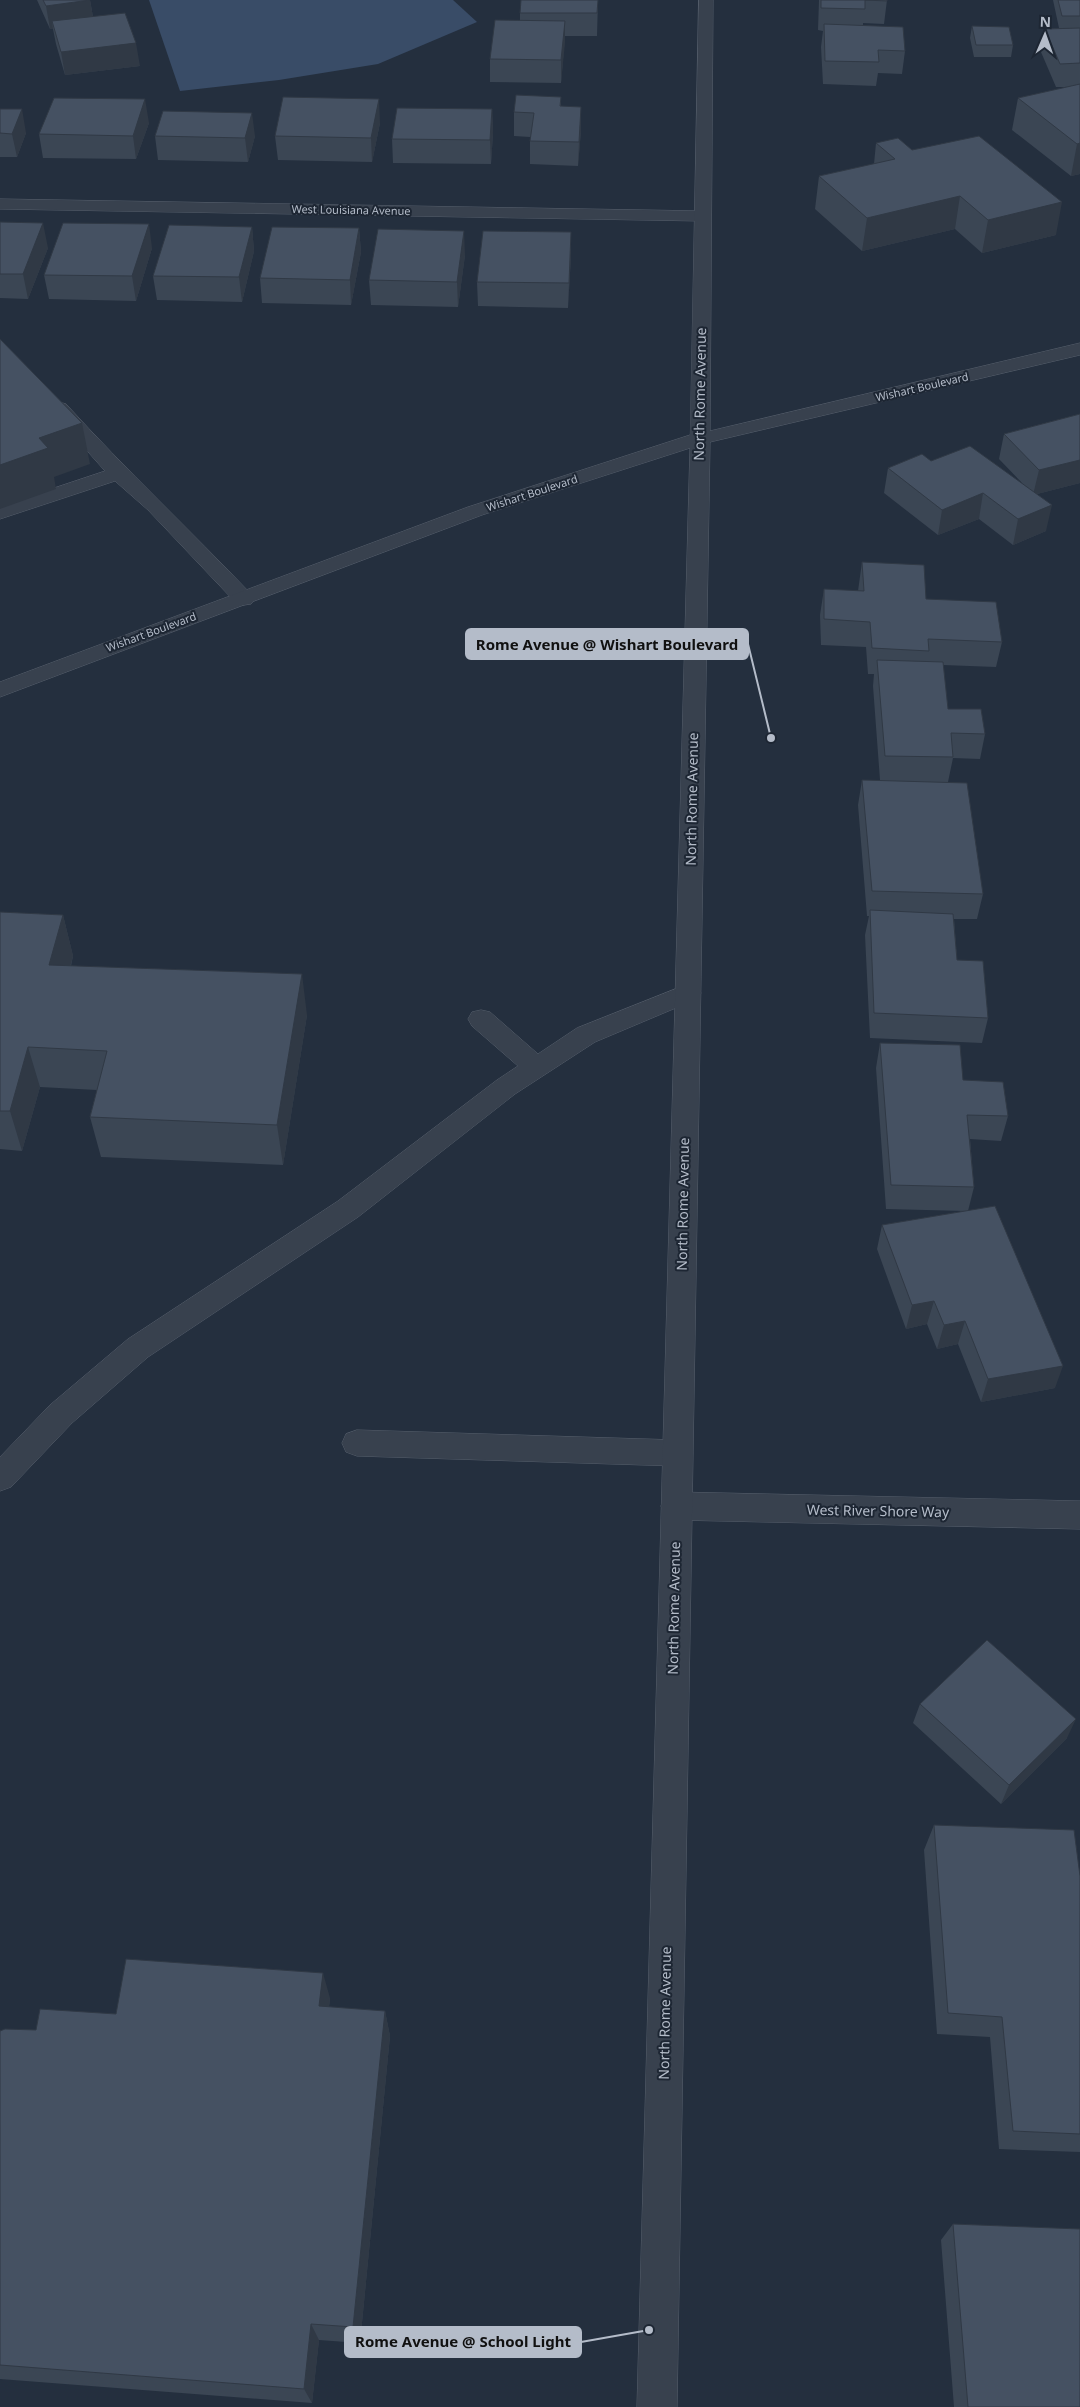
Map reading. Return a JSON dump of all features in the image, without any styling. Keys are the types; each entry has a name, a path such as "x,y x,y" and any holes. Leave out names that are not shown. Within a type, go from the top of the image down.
{"street":[{"name":"North Rome Avenue","path":"657,2407 701,380 706,0"},
{"name":"West Louisiana Avenue","path":"0,204 702,216"},
{"name":"Wishart Boulevard","path":"0,690 85,656 244,599 475,511 699,439 1080,350"},
{"path":"46,395 118,473 155,506 244,599"},
{"path":"0,513 118,473"},
{"path":"0,1478 60,1414 138,1348 348,1208 475,1110 586,1035 688,993"},
{"path":"481,1019 536,1067"},
{"path":"357,1443 678,1453"},
{"name":"West River Shore Way","path":"676,1506 1080,1515"}],"water":[{"path":"149,0 453,0 477,22 378,64 279,80 180,91"}],"building":[{"path":"43,0 90,0 46,6"},
{"path":"521,0 598,0 597,13 520,13"},
{"path":"821,0 865,0 865,9 821,8"},
{"path":"1058,0 1080,0 1080,16 1062,16"},
{"path":"125,13 136,43 61,52 52,21"},
{"path":"495,20 565,21 561,60 490,59"},
{"path":"824,24 903,27 905,51 878,50 879,62 825,61"},
{"path":"972,26 1009,27 1013,45 976,45"},
{"path":"1080,28 1080,63 1060,64 1045,29"},
{"path":"1080,84 1080,143 1077,144 1018,98"},
{"path":"516,95 561,97 560,106 581,107 579,142 530,141 534,113 514,112"},
{"path":"283,97 379,99 371,138 275,136"},
{"path":"54,98 145,99 133,136 39,134"},
{"path":"397,108 492,109 490,140 392,139"},
{"path":"0,109 22,109 12,134 0,133"},
{"path":"163,111 252,113 245,138 155,136"},
{"path":"979,136 1062,202 988,220 960,196 867,218 819,176 895,159 876,143 898,138 912,150"},
{"path":"0,222 43,223 23,274 0,274"},
{"path":"63,223 149,224 132,276 44,275"},
{"path":"169,225 252,227 239,277 153,276"},
{"path":"272,227 359,228 350,280 260,278"},
{"path":"378,229 464,231 457,282 369,280"},
{"path":"483,231 571,232 569,283 477,282"},
{"path":"0,339 82,423 39,438 48,448 0,465"},
{"path":"1080,414 1080,460 1039,470 1004,434"},
{"path":"970,446 1052,505 1018,519 983,493 942,510 888,468 922,454 931,461"},
{"path":"862,562 924,565 926,599 996,602 1002,642 928,639 929,651 872,648 870,622 824,619 824,589 864,591"},
{"path":"877,660 943,662 948,709 981,709 985,734 951,733 953,757 885,756"},
{"path":"862,780 967,783 983,894 872,891"},
{"path":"870,910 953,914 957,960 983,961 988,1018 874,1013"},
{"path":"0,912 63,915 49,965 302,974 277,1125 90,1117 107,1051 28,1047 10,1111 0,1111"},
{"path":"880,1043 960,1045 963,1080 1003,1082 1008,1116 967,1115 974,1187 891,1185"},
{"path":"995,1206 1063,1366 988,1379 965,1321 944,1325 934,1301 912,1305 882,1225"},
{"path":"987,1640 1076,1719 1009,1785 920,1704"},
{"path":"934,1825 1074,1830 1080,1876 1080,2134 1013,2131 1002,2017 948,2013"},
{"path":"126,1959 323,1973 319,2006 385,2011 353,2327 311,2324 304,2389 0,2365 0,2031 5,2029 36,2030 40,2009 116,2014"},
{"path":"953,2224 1080,2229 1080,2407 968,2407"}],"place":[{"name":"Rome Avenue @ Wishart Boulevard","path":"771,738"},
{"name":"Rome Avenue @ School Light","path":"649,2330"}]}
